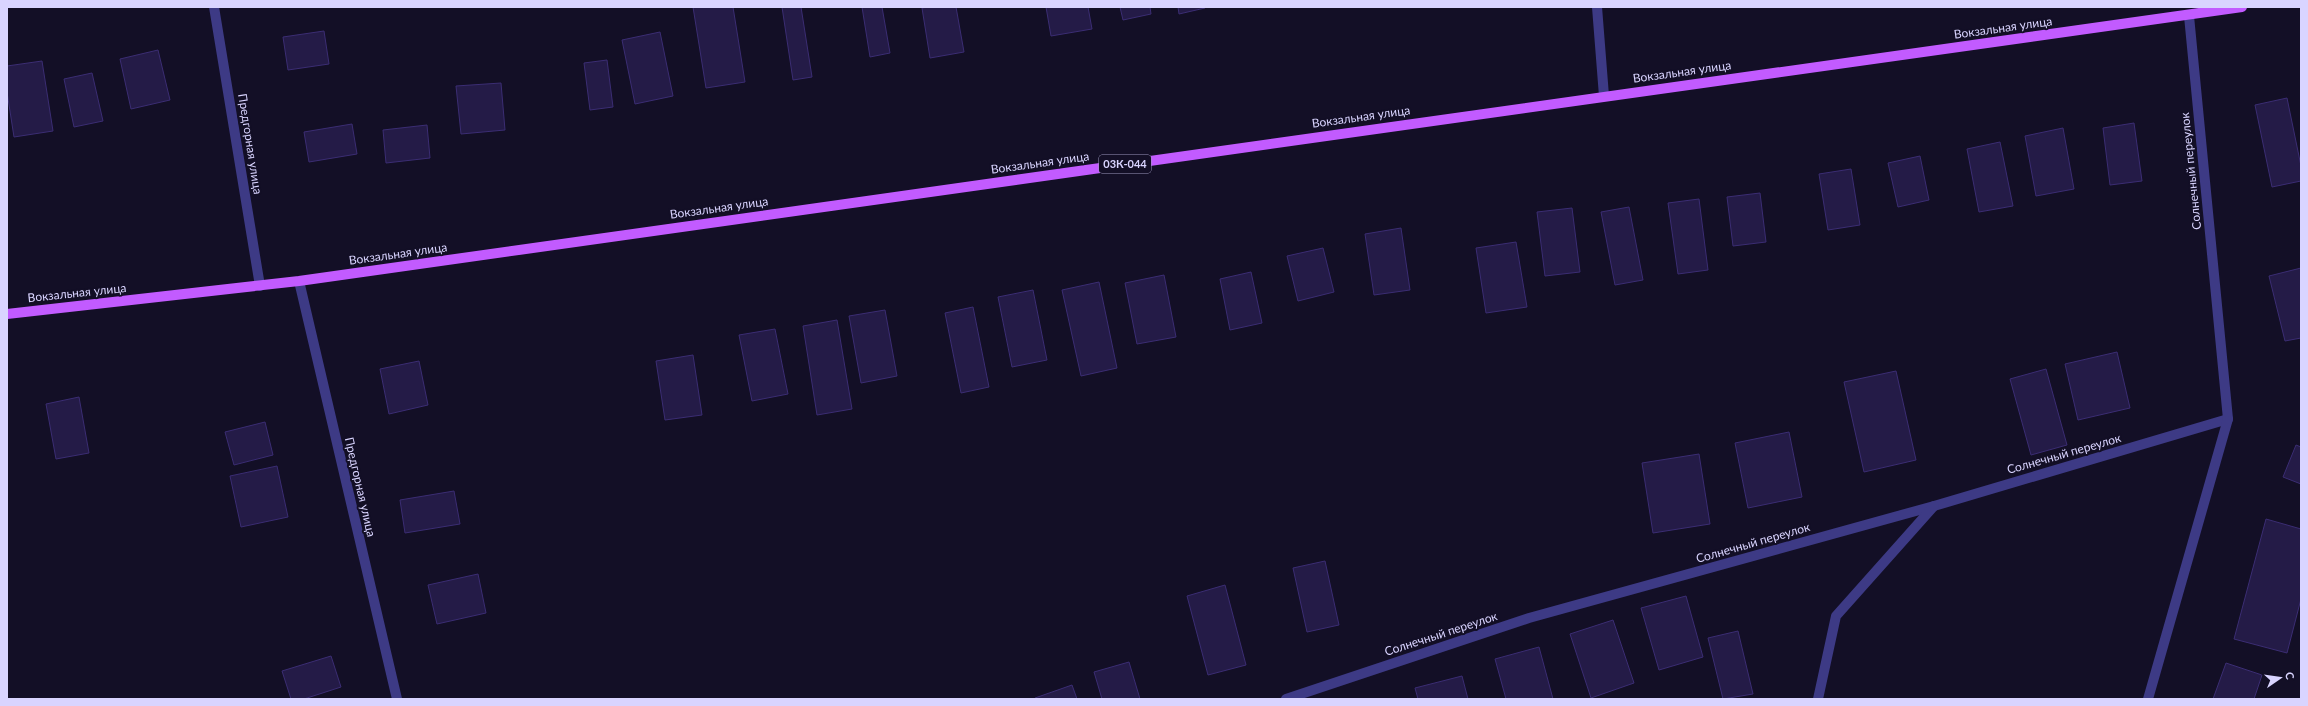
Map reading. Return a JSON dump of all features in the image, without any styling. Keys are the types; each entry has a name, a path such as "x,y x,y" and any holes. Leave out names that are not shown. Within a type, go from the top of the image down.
{"main road":[{"name":"Вокзальная улица","path":"7,314 299,281 1604,96 2189,16 2242,7"}],"street":[{"name":"Предгорная улица","path":"214,7 260,286"},
{"path":"1597,7 1604,96"},
{"name":"Солнечный переулок","path":"2148,699 2228,419 2189,16"},
{"name":"Предгорная улица","path":"299,281 397,699"},
{"name":"Солнечный переулок","path":"1286,699 1529,618 1934,506 2228,419"},
{"path":"1818,699 1836,616 1934,506"}],"building":[{"path":"693,7 733,7 745,82 706,88"},
{"path":"782,7 801,7 812,77 793,80"},
{"path":"862,7 882,7 890,53 870,57"},
{"path":"956,7 964,52 930,58 922,8"},
{"path":"1046,7 1088,7 1092,29 1051,36"},
{"path":"1120,7 1150,7 1151,14 1123,20"},
{"path":"1178,7 1205,7 1205,8 1179,14"},
{"path":"324,31 329,64 288,70 283,37"},
{"path":"660,32 673,96 635,104 622,40"},
{"path":"158,50 170,100 131,109 120,59"},
{"path":"607,60 613,107 590,110 584,63"},
{"path":"42,61 53,131 14,137 7,92 7,66"},
{"path":"92,73 103,121 74,127 64,79"},
{"path":"501,83 505,130 461,134 456,86"},
{"path":"2287,98 2301,166 2301,181 2272,187 2255,105"},
{"path":"2134,123 2142,181 2110,185 2103,128"},
{"path":"352,124 357,154 309,162 304,132"},
{"path":"427,125 430,158 386,163 383,130"},
{"path":"2063,128 2074,189 2036,196 2025,136"},
{"path":"2000,142 2013,206 1979,212 1967,149"},
{"path":"1920,156 1929,200 1898,207 1888,163"},
{"path":"1851,169 1860,225 1828,230 1819,174"},
{"path":"1760,193 1766,242 1733,246 1727,197"},
{"path":"1699,199 1708,270 1678,274 1668,203"},
{"path":"1629,207 1643,280 1615,285 1601,212"},
{"path":"1572,208 1580,272 1545,276 1537,212"},
{"path":"1401,228 1410,290 1374,295 1365,234"},
{"path":"1516,242 1527,307 1486,313 1476,248"},
{"path":"1323,248 1334,292 1298,301 1287,256"},
{"path":"2301,268 2301,338 2285,341 2269,276"},
{"path":"1251,272 1262,323 1230,330 1220,279"},
{"path":"1164,275 1176,337 1137,344 1125,283"},
{"path":"1099,282 1117,368 1081,376 1062,290"},
{"path":"1033,290 1047,360 1012,367 998,297"},
{"path":"973,307 989,387 961,393 945,313"},
{"path":"885,310 897,376 861,383 849,316"},
{"path":"837,320 852,409 817,415 803,326"},
{"path":"775,329 788,394 752,401 739,335"},
{"path":"2117,352 2130,408 2078,420 2065,364"},
{"path":"693,355 702,415 665,420 656,361"},
{"path":"419,361 428,405 389,414 380,369"},
{"path":"2046,369 2067,445 2031,455 2010,379"},
{"path":"1896,371 1916,460 1864,472 1844,382"},
{"path":"79,397 89,453 56,459 46,404"},
{"path":"265,422 273,455 234,465 225,432"},
{"path":"1789,432 1802,497 1748,508 1735,443"},
{"path":"2296,445 2301,447 2301,484 2283,477"},
{"path":"1699,454 1710,524 1653,533 1642,463"},
{"path":"277,466 288,517 241,527 230,476"},
{"path":"454,491 460,524 405,533 400,500"},
{"path":"2266,519 2301,529 2301,599 2287,653 2234,639"},
{"path":"1325,561 1339,625 1307,632 1293,568"},
{"path":"478,574 486,613 437,624 428,585"},
{"path":"1225,585 1246,665 1208,675 1187,596"},
{"path":"1686,596 1703,657 1659,670 1641,608"},
{"path":"1613,620 1634,683 1591,698 1570,634"},
{"path":"1738,631 1753,694 1723,699 1708,638"},
{"path":"1539,647 1553,699 1506,699 1495,659"},
{"path":"331,656 341,687 304,699 291,699 282,671"},
{"path":"1129,662 1140,699 1102,699 1094,672"},
{"path":"2226,663 2262,675 2254,699 2213,699"},
{"path":"1462,676 1468,699 1418,699 1415,688"},
{"path":"1072,685 1077,699 1035,699 1035,698"}]}
